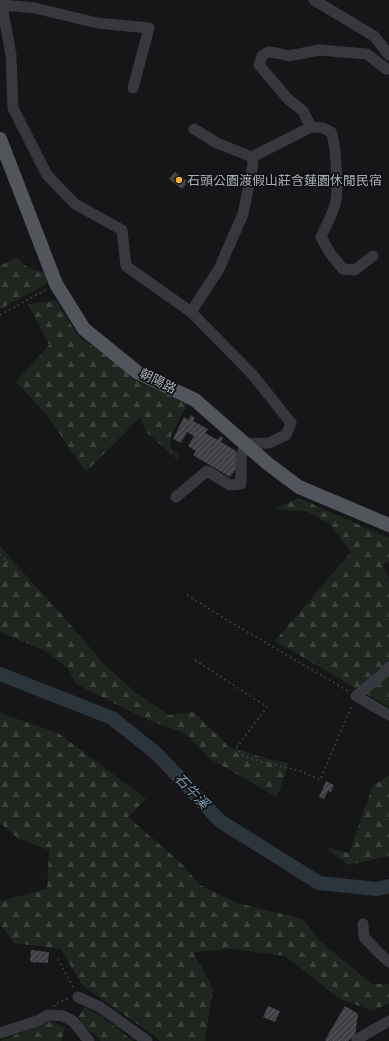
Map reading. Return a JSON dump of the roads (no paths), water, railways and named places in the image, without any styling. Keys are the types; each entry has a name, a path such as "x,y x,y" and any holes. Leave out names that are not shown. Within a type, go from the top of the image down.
{"main road":[{"name":"朝陽路","path":"0,139 56,284 84,329 137,372 195,400 267,463 299,487 389,526"}],"street":[{"path":"314,0 374,36 389,55"},
{"path":"133,88 149,28 97,23 34,8 2,3 11,55 13,108 47,175 75,204 122,230 126,266 191,312 252,374 291,423 286,435 269,443 246,444 241,458 241,484 230,485 207,471 176,497"},
{"path":"311,127 303,111 288,99 259,65 262,56 268,52 277,52 289,56 319,50 367,54 386,69 389,69"},
{"path":"194,129 217,143 252,157 311,127 323,128 331,132 334,138 336,199 333,212 321,237 330,253 343,269 355,270 373,256"},
{"path":"191,312 219,269 243,214 253,164 252,157"},
{"path":"389,667 384,673 356,696 389,715"},
{"path":"363,924 364,936 377,952 389,962"},
{"path":"78,997 100,1006 147,1041"},
{"path":"0,1033 37,1022 48,1015 63,1016 72,1020 89,1041"},
{"path":"357,1041 360,1037 389,1021"}],"waterway":[{"name":"石牛溪","path":"0,674 112,718 157,754 220,821 319,883 377,889 389,886"}],"place":[{"name":"石頭公園渡假山莊含蓮園休閒民宿","path":"179,180"}]}
